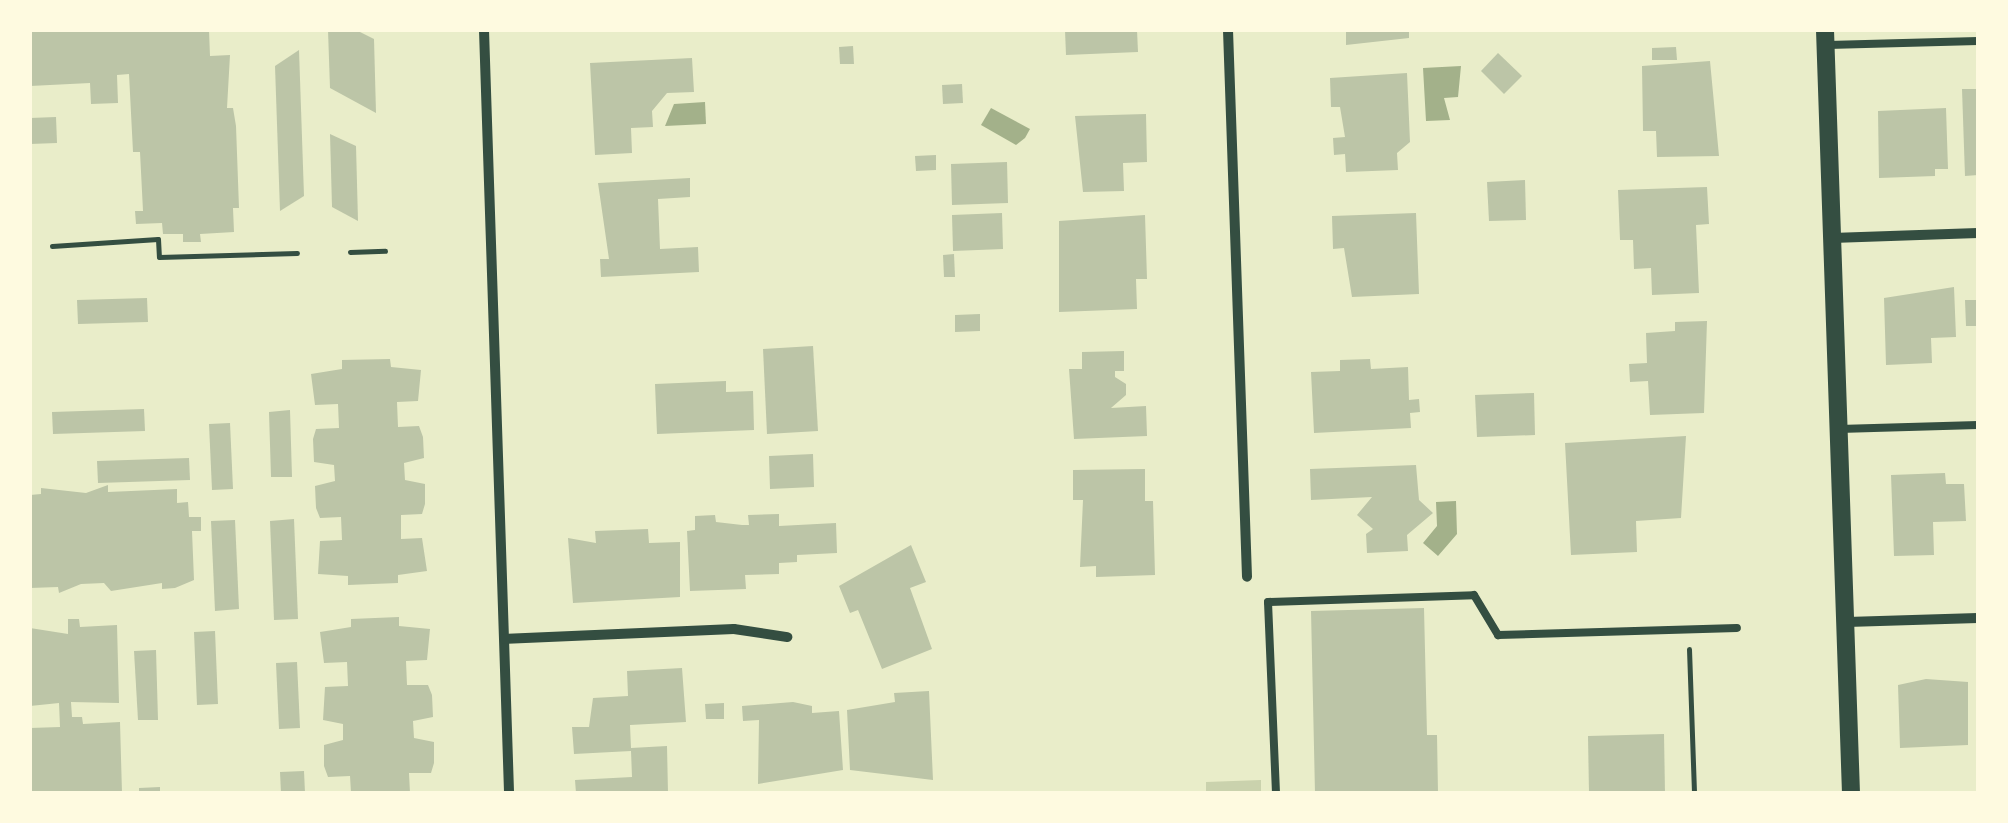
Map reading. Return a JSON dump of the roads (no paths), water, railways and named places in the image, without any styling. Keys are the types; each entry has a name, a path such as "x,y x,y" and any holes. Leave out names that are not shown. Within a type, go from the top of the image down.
{"street":[{"path":"484,30 509,793"},
{"path":"1228,30 1247,577"},
{"path":"1825,38 1851,793"},
{"path":"1832,238 1978,233"},
{"path":"1847,622 1978,618"},
{"path":"505,639 734,629 787,637"}],"lane":[{"path":"1825,38 1978,41"},
{"path":"1839,430 1978,426"},
{"path":"1276,793 1268,602 1474,594 1498,634 1737,628"}]}
